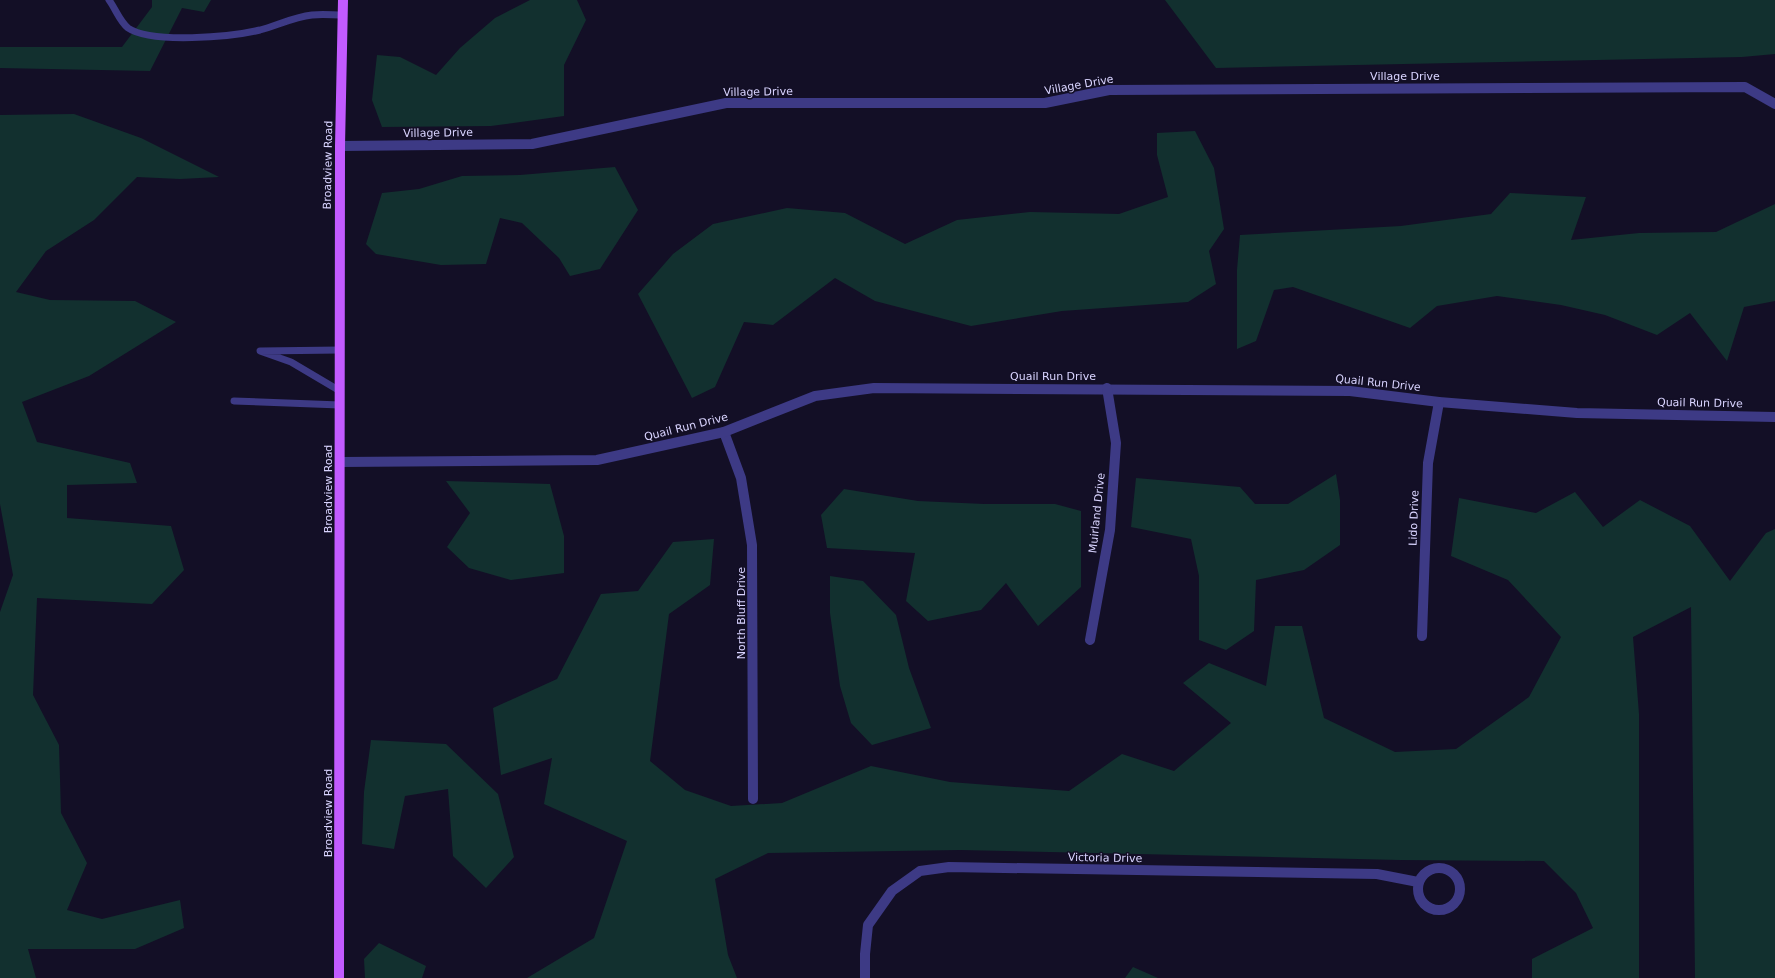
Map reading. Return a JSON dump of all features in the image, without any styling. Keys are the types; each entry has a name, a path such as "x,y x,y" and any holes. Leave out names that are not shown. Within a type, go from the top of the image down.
{"main road":[{"name":"Broadview Road","path":"339,978 340,146 343,0"}],"street":[{"name":"Village Drive","path":"340,146 532,144 726,103 1045,103 1109,90 1745,87 1775,104"},
{"name":"Quail Run Drive","path":"340,462 597,460 724,432 815,396 874,388 1107,388 1350,391 1440,402 1577,413 1775,417"},
{"name":"Muirland Drive","path":"1090,640 1110,530 1116,444 1107,388"},
{"name":"Lido Drive","path":"1422,636 1428,463 1440,402"},
{"name":"North Bluff Drive","path":"724,432 741,478 752,545 753,799"},
{"name":"Victoria Drive","path":"864,978 868,925 892,891 920,871 949,867 1377,874 1418,882"},
{"path":"1442,868 1452,873 1458,882 1459,894 1456,901 1446,909 1432,909 1424,905 1417,892 1418,882 1428,870 1442,868"}],"lane":[{"path":"110,0 127,27 141,35 160,37 241,34 261,30 285,20 312,15 343,15"},
{"path":"340,350 260,351 291,362 340,391"},
{"path":"234,401 340,405"}],"green space":[{"path":"152,0 211,0 204,12 182,8 150,71 0,68 0,47 122,47 152,7"},
{"path":"530,0 577,0 586,20 564,65 564,116 491,126 382,127 372,100 377,55 400,57 436,75 460,48 495,18"},
{"path":"1165,0 1775,0 1775,54 1742,57 1216,68"},
{"path":"74,114 141,138 219,177 180,179 137,177 94,220 46,251 16,292 50,300 135,301 176,322 89,376 22,402 37,442 130,463 137,483 67,485 67,518 171,526 184,570 152,604 37,598 33,695 59,745 61,813 87,863 67,910 102,919 180,900 184,928 135,949 28,949 36,978 0,978 0,612 13,575 0,504 0,115"},
{"path":"1195,131 1214,168 1224,229 1209,251 1216,284 1188,302 1062,311 971,326 875,301 835,278 773,325 744,322 715,387 692,398 638,294 673,254 713,224 787,208 845,213 905,244 957,220 1030,212 1119,214 1168,197 1157,155 1157,133"},
{"path":"615,167 638,210 600,269 570,276 559,258 522,223 500,218 486,264 441,265 376,254 366,244 382,193 419,189 462,176 520,175"},
{"path":"1510,193 1586,197 1571,240 1639,233 1716,232 1775,204 1775,301 1744,307 1727,361 1690,313 1657,335 1605,315 1561,305 1497,296 1437,306 1410,328 1293,287 1274,290 1256,341 1237,349 1237,270 1240,235 1401,226 1491,214"},
{"path":"1336,474 1340,500 1340,545 1304,570 1256,580 1254,631 1226,650 1199,640 1199,576 1191,539 1131,527 1136,478 1240,487 1255,504 1288,504"},
{"path":"446,481 550,484 564,536 564,573 511,580 469,568 447,547 470,513"},
{"path":"844,489 918,501 984,504 1055,504 1081,511 1081,587 1038,626 1006,583 981,610 928,621 906,601 915,553 827,548 821,515"},
{"path":"1575,492 1603,527 1640,500 1690,526 1730,581 1766,533 1775,529 1775,978 1695,978 1691,607 1633,637 1639,714 1639,978 1532,978 1532,959 1593,928 1576,893 1544,861 1400,860 960,850 768,853 715,879 728,955 737,978 527,978 594,938 627,841 544,804 552,758 501,775 493,708 557,679 601,594 638,591 673,542 714,539 710,585 669,614 650,761 685,790 731,806 782,803 871,766 950,782 1069,791 1122,754 1174,771 1231,723 1183,683 1209,663 1266,686 1275,626 1302,626 1324,718 1395,752 1456,749 1529,697 1561,637 1508,580 1451,556 1459,498 1536,513"},
{"path":"830,576 863,581 896,615 909,668 931,728 872,745 851,723 840,686 830,613"},
{"path":"371,740 446,744 498,794 514,857 486,888 453,856 448,789 405,796 394,849 362,844 364,792"},
{"path":"379,943 426,966 422,978 365,978 364,959"},
{"path":"1133,967 1158,978 1125,978"}]}
